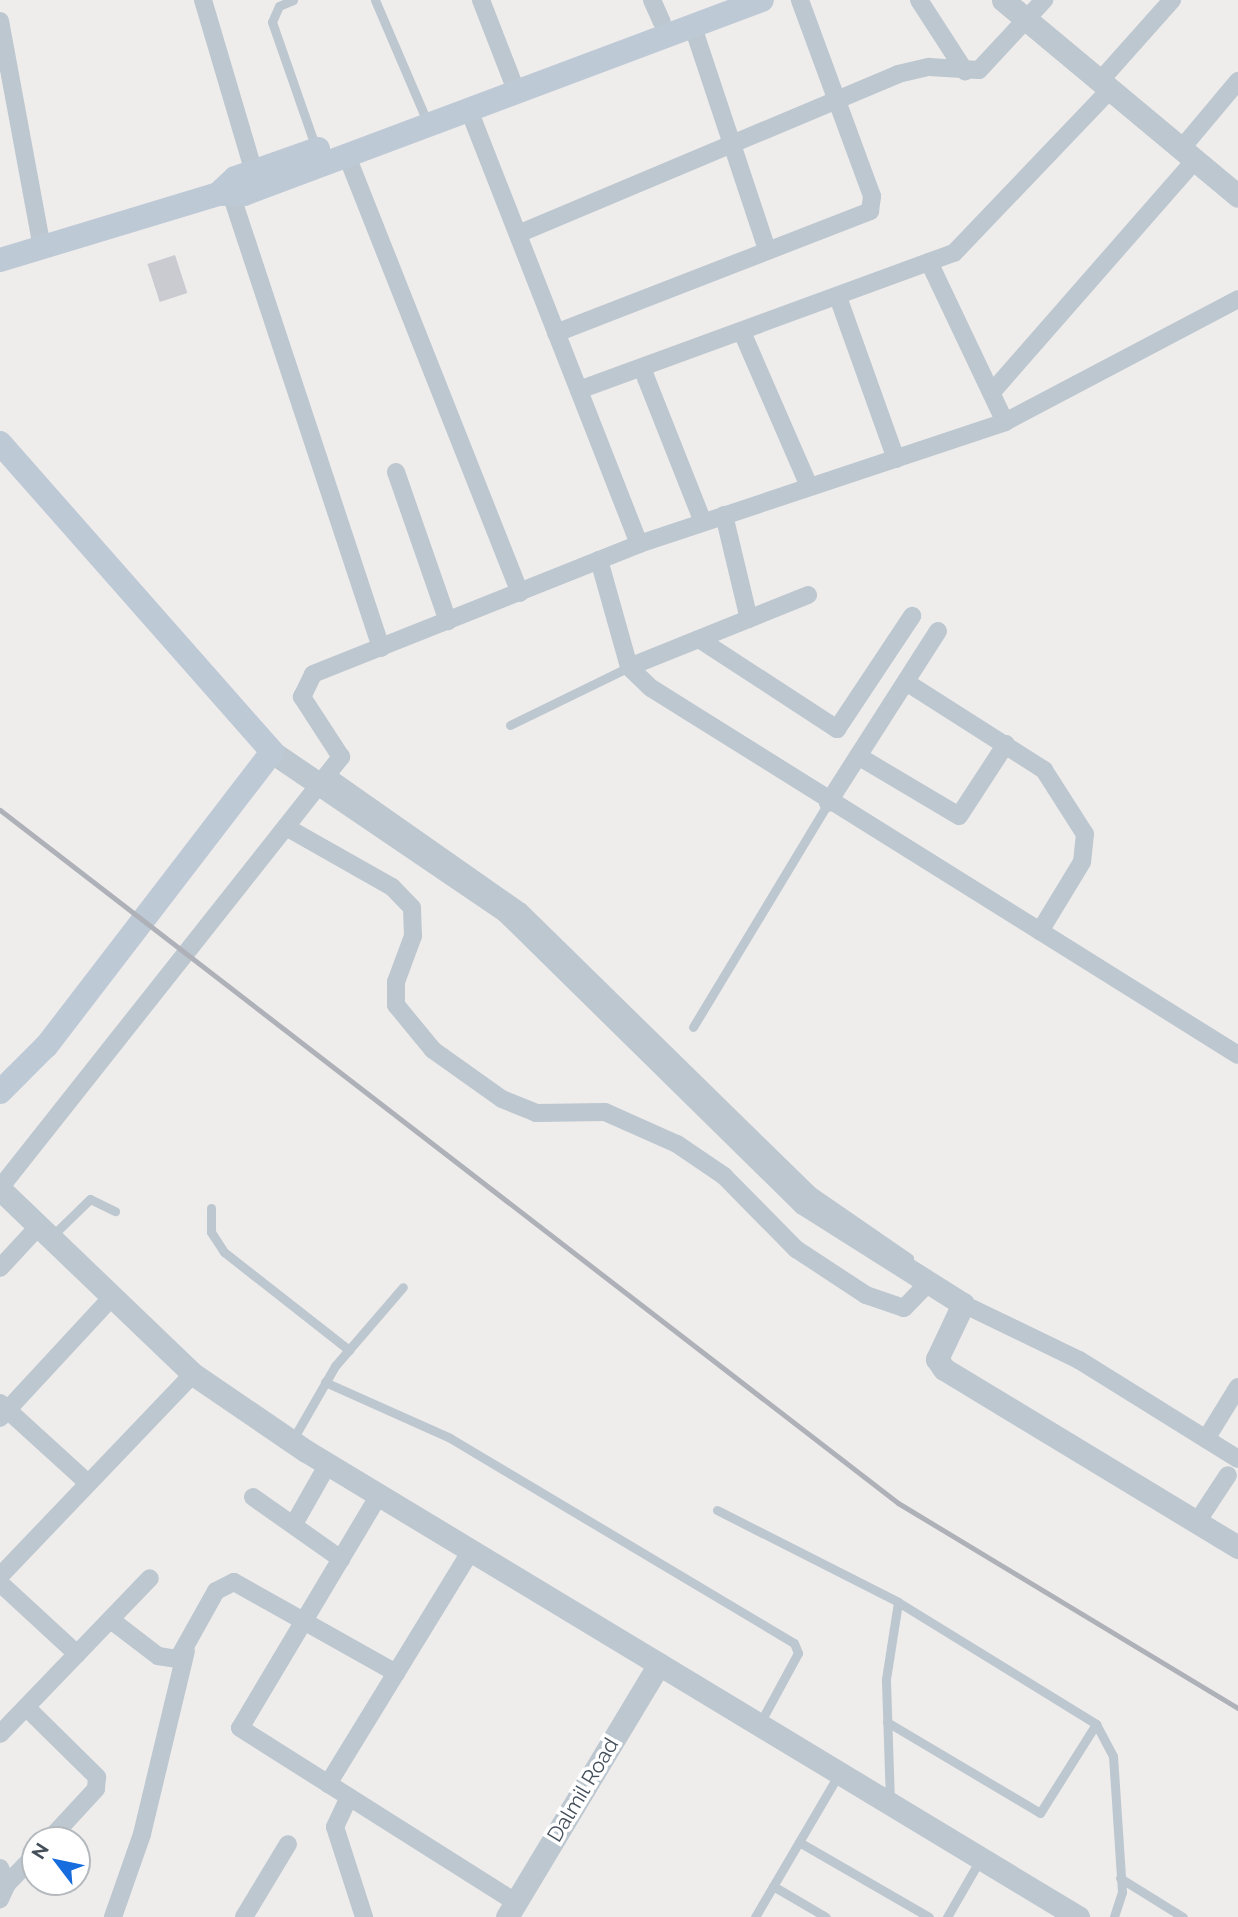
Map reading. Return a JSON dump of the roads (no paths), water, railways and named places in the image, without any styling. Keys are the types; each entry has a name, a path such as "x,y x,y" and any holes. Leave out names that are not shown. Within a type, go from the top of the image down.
{"main road":[{"path":"226,192 254,172 512,80 657,11 715,0"},
{"path":"0,260 347,156 762,0"},
{"path":"0,443 272,752 46,1046 0,1092"}],"street":[{"path":"203,0 254,172"},
{"path":"481,0 512,80"},
{"path":"556,333 870,211 872,196 800,0"},
{"path":"919,0 965,71"},
{"path":"1003,0 1104,87 1238,196"},
{"path":"517,234 915,68 965,71 990,64 1044,0"},
{"path":"579,390 954,253 978,234 1104,87 1172,0"},
{"path":"0,21 40,236"},
{"path":"693,27 767,250"},
{"path":"992,392 1188,155 1238,81"},
{"path":"469,110 639,544"},
{"path":"347,156 520,593"},
{"path":"0,248 226,192 381,648"},
{"path":"929,262 1005,422"},
{"path":"838,297 896,459"},
{"path":"1078,1917 292,1441 193,1374 42,1234 0,1189 329,772 341,752 305,704 306,680 639,544 1005,422 1238,299"},
{"path":"742,332 809,486"},
{"path":"642,368 703,522"},
{"path":"396,472 448,621"},
{"path":"724,515 749,619"},
{"path":"599,560 629,667 651,688 828,803 1238,1055"},
{"path":"629,667 808,596"},
{"path":"698,639 836,729 912,616"},
{"path":"828,803 938,631"},
{"path":"905,682 1044,770 1086,843 1082,862 1040,931"},
{"path":"858,756 959,816 1006,744"},
{"path":"272,752 506,911 803,1203 926,1285 1079,1360 1238,1459"},
{"path":"286,827 392,887 412,908 413,936 396,982 396,1005 433,1051 502,1099 536,1112 605,1112 677,1144 724,1176 796,1249 866,1295 904,1308 926,1285"},
{"path":"0,1268 42,1234"},
{"path":"88,1483 3,1410 111,1298"},
{"path":"963,1304 938,1364 1238,1547"},
{"path":"0,1576 193,1374"},
{"path":"1206,1439 1238,1387"},
{"path":"294,1524 328,1464"},
{"path":"1197,1522 1228,1475"},
{"path":"379,1495 240,1728 349,1797 511,1910"},
{"path":"253,1497 341,1559"},
{"path":"328,1784 471,1551"},
{"path":"0,1734 150,1578"},
{"path":"0,1583 77,1654"},
{"path":"113,1917 142,1834 186,1651 222,1584 245,1585 396,1673"},
{"path":"111,1619 158,1657 178,1659 186,1651"},
{"name":"Dalmil Road","path":"511,1910 659,1664"},
{"path":"26,1707 97,1777 96,1789 62,1826"},
{"path":"349,1797 335,1827 364,1917"},
{"path":"244,1917 288,1844"},
{"path":"3,1884 21,1868"}],"lane":[{"path":"293,0 278,6 272,22 317,149"},
{"path":"374,0 423,112"},
{"path":"510,725 629,667"},
{"path":"329,772 522,907 812,1191 929,1275 926,1285"},
{"path":"693,1027 828,803"},
{"path":"42,1234 90,1199 115,1211"},
{"path":"211,1208 211,1232 224,1252 349,1350"},
{"path":"292,1441 325,1382 402,1287"},
{"path":"325,1382 450,1438 794,1643 798,1653 760,1724"},
{"path":"717,1510 898,1602 1096,1724 1113,1756 1120,1878 1114,1917"},
{"path":"890,1803 887,1652 898,1602"},
{"path":"887,1722 1040,1813 1096,1724"},
{"path":"755,1917 839,1773"},
{"path":"799,1842 929,1917"},
{"path":"947,1917 981,1858"},
{"path":"1120,1878 1183,1917"},
{"path":"773,1886 826,1917"}],"railway":[{"path":"0,810 898,1503 1238,1708"}]}
